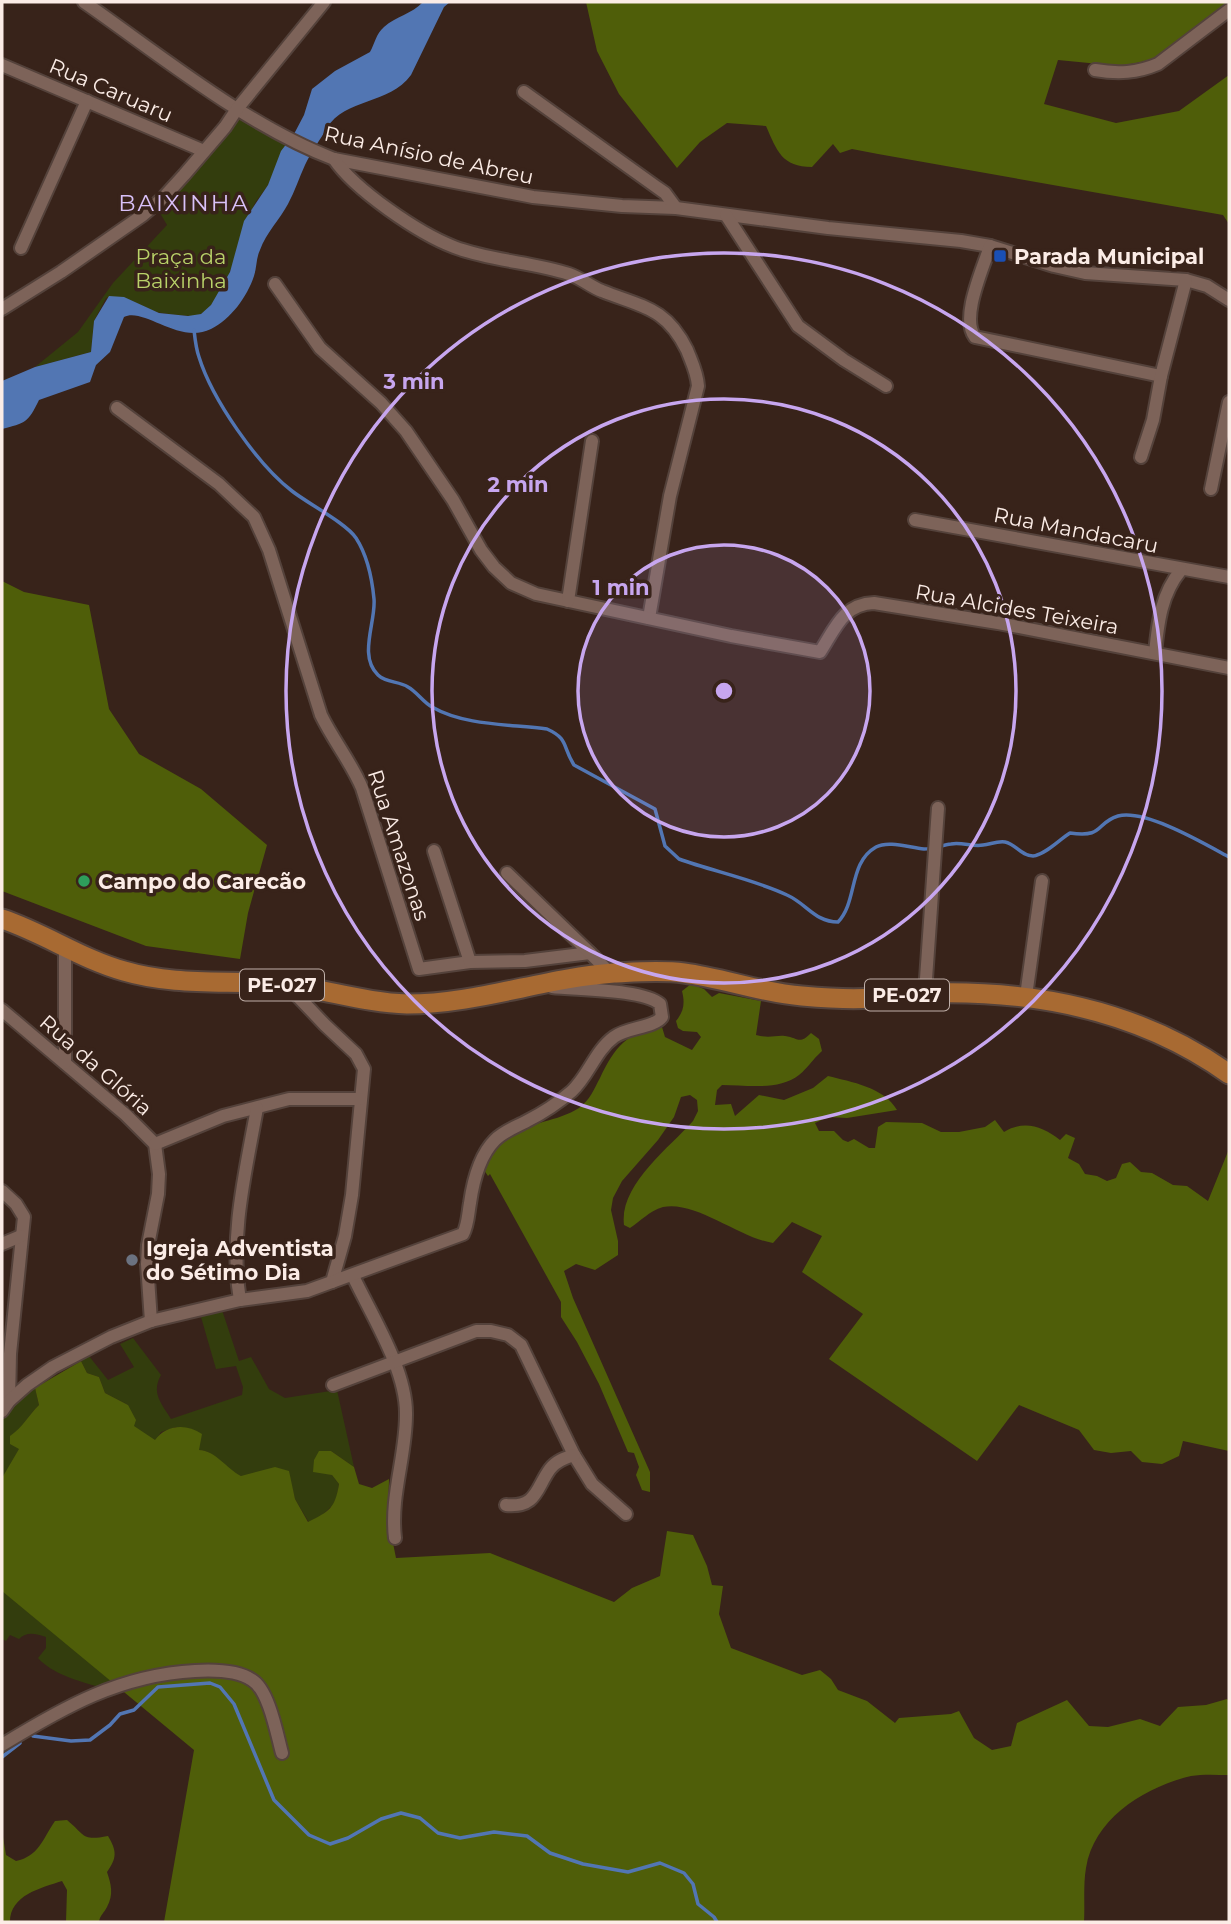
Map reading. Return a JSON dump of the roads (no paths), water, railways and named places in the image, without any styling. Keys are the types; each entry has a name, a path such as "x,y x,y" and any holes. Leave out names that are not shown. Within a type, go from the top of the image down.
{"main road":[{"name":"PE-027","path":"2,919 102,964 157,979 287,985 405,1004 439,1003 610,973 662,971 685,973 798,996 869,999 925,993 1026,996 1090,1010 1153,1030 1184,1045 1229,1074"}],"street":[{"name":"Rua Anísio de Abreu","path":"84,2 237,109 329,157 533,197 622,206 676,208 828,228 961,241 990,246 1085,273 1186,280 1207,286 1229,300"},
{"path":"2,309 61,272 143,215 164,197 324,2"},
{"path":"1095,70 1120,73 1158,64 1229,10"},
{"name":"Rua Caruaru","path":"2,65 204,151"},
{"path":"524,92 665,193 676,208"},
{"path":"21,248 87,101"},
{"path":"275,284 320,348 382,403 406,431 453,500 481,550 511,583 523,589 568,601 649,618 670,496 697,391 696,371 680,337 662,315 641,304 601,291 578,278 451,246 411,223 361,188 329,157"},
{"path":"726,215 799,326 844,360 886,386"},
{"path":"990,246 969,314 969,326 975,337 1161,376"},
{"path":"1141,457 1153,420 1161,376 1186,280"},
{"path":"1211,489 1229,402"},
{"name":"Rua Amazonas","path":"117,408 219,484 254,517 269,550 321,715 356,772 362,788 419,969 470,962 525,961 590,953"},
{"path":"568,601 592,440"},
{"name":"Rua Mandacaru","path":"915,520 1229,577"},
{"path":"1155,653 1165,595 1171,581 1181,569"},
{"name":"Rua Alcides Teixeira","path":"649,618 820,652 850,608 860,603 873,603 1229,668"},
{"path":"925,993 938,808"},
{"path":"434,851 470,962"},
{"path":"507,873 610,973"},
{"path":"1026,996 1042,881"},
{"path":"65,948 65,1063"},
{"path":"287,985 361,1061 365,1078 360,1099 352,1195 345,1236 332,1282"},
{"path":"6,1406 27,1385 65,1360 151,1321 240,1300 307,1291 463,1234 478,1170 495,1140 550,1108 571,1091 591,1068 602,1048 614,1037 628,1029 656,1023 662,1017 660,1004 644,997 620,992 535,985"},
{"name":"Rua da Glória","path":"2,1010 126,1115 155,1144 159,1174 158,1194 148,1245 151,1321"},
{"path":"155,1144 190,1128 289,1099 360,1099"},
{"path":"240,1300 236,1243 257,1108"},
{"path":"2,1191 24,1217 7,1337 6,1406"},
{"path":"2,1244 21,1236"},
{"path":"353,1276 404,1384 406,1413 394,1505 395,1538"},
{"path":"333,1385 393,1360 476,1331 508,1335 521,1345 574,1455 592,1484 626,1514"},
{"path":"506,1505 515,1506 531,1500 550,1469 563,1458 574,1455"},
{"path":"2,1745 96,1692 128,1681 159,1675 214,1670 253,1680 263,1692 282,1754"}],"water":[{"path":"423,2 450,2 444,7 411,75 391,92 345,111 327,128 307,160 288,204 269,232 258,256 251,284 232,313 218,325 199,333 175,330 142,317 124,317 110,352 96,365 90,382 39,400 25,421 2,429 2,381 35,367 91,352 94,321 109,296 124,297 159,313 188,316 201,314 211,305 230,272 244,221 268,185 281,151 304,115 312,89 335,71 370,52 384,27"}],"waterway":[{"path":"194,330 197,351 205,374 237,430 278,479 344,526 360,545 373,591 369,658 378,675 404,685 432,707 459,718 547,729 559,736 574,765 655,809 665,846 679,859 775,890 794,899 817,916 838,922 848,904 861,863 867,854 881,845 893,844 924,849 955,844 1005,842 1033,856 1047,850 1070,833 1095,832 1111,819 1130,815 1159,822 1229,857"},
{"path":"33,1736 71,1741 90,1740 120,1714 134,1710 158,1687 210,1683 220,1687 234,1704 274,1800 309,1835 330,1844 348,1838 381,1819 401,1813 420,1818 438,1833 460,1838 494,1832 527,1836 550,1853 583,1864 628,1872 660,1863 684,1873 693,1884 698,1904 717,1922"},
{"path":"2,1757 20,1743"}],"place":[{"name":"Parada Municipal","path":"1000,256"},
{"name":"Campo do Carecão","path":"84,881"},
{"name":"Igreja Adventista do Sétimo Dia","path":"132,1260"}],"district":[{"name":"BAIXINHA","path":"184,203"}],"park label":[{"name":"Praça da Baixinha","path":"181,268"}]}
